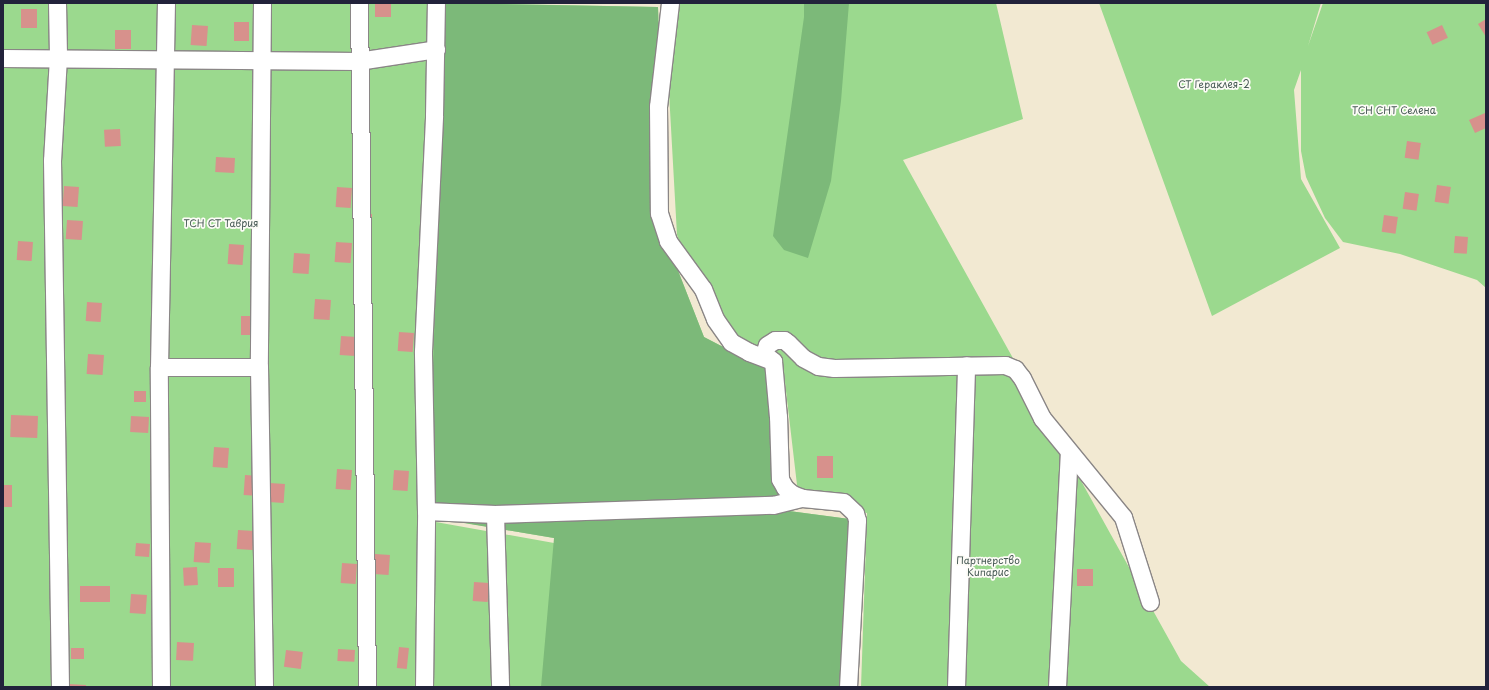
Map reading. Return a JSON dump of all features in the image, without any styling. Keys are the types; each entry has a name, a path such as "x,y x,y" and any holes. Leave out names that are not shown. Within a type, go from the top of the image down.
{"street":[{"path":"57,3 58,57 52,160 60,687"},
{"path":"161,687 158,367 166,60 166,3"},
{"path":"262,3 259,367 264,687"},
{"path":"359,3 358,61 367,687"},
{"path":"424,687 426,511 423,351 436,49 436,3"},
{"path":"670,3 658,106 659,213 668,241 703,289 715,319 731,342 749,352 773,361"},
{"path":"3,58 58,57 166,60 262,59 358,61 436,49"},
{"path":"848,687 858,520 854,513 842,502 802,498 792,494 784,488 780,479 773,361 764,354 771,342 780,340 788,343 803,358 818,366 834,368 1005,365 1015,369 1022,378 1042,418 1069,454 1123,517 1150,602"},
{"path":"956,687 966,365"},
{"path":"158,367 259,367"},
{"path":"1057,687 1069,454"},
{"path":"426,511 495,514 772,505 802,498"},
{"path":"495,514 500,687"}],"green space":[{"name":"ТСН СТ Таврия","path":"3,3 454,3 658,7 666,240 704,337 771,372 789,511 857,520 847,687 3,687","holes":["430,517 554,538 554,543 430,521"]},
{"path":"445,3 658,7 666,240 704,337 771,372 789,511 857,520 847,687 541,687 554,538 428,517"},
{"name":"Партнерство Кипарис","path":"664,3 996,3 1023,119 903,160 1181,661 1210,687 861,687 867,513 799,502 784,374 715,331 677,235"},
{"path":"804,3 849,3 841,101 831,181 808,258 784,250 773,236 804,17"},
{"path":"1099,3 1321,3 1308,46 1323,3 1486,3 1486,288 1477,280 1400,254 1343,242 1325,218 1306,177 1301,151 1301,70 1294,90 1301,179 1340,248 1212,316"}],"building":[{"path":"375,3 391,3 391,17 375,17"},
{"path":"21,9 37,9 37,28 21,28"},
{"path":"1486,19 1486,37 1478,24"},
{"path":"234,22 249,22 249,41 234,41"},
{"path":"192,25 208,26 207,46 191,45"},
{"path":"1442,25 1448,38 1433,45 1427,32"},
{"path":"115,30 131,30 131,49 115,49"},
{"path":"1485,113 1486,128 1475,133 1469,120"},
{"path":"120,129 121,146 105,147 104,130"},
{"path":"1407,141 1421,143 1418,160 1405,158"},
{"path":"216,157 235,158 234,173 215,172"},
{"path":"1437,185 1451,187 1448,204 1435,202"},
{"path":"64,186 79,187 78,207 63,206"},
{"path":"337,187 352,188 351,208 336,207"},
{"path":"1405,192 1419,194 1416,211 1403,209"},
{"path":"362,214 372,214 372,232 362,232"},
{"path":"1384,215 1398,217 1395,234 1382,232"},
{"path":"67,220 83,221 82,240 66,239"},
{"path":"1455,236 1468,237 1467,254 1454,253"},
{"path":"18,241 33,242 32,261 17,260"},
{"path":"336,242 352,243 351,263 335,262"},
{"path":"229,244 244,245 243,265 228,264"},
{"path":"294,253 310,254 309,274 293,273"},
{"path":"315,299 331,300 330,320 314,319"},
{"path":"87,302 102,303 101,322 86,321"},
{"path":"241,316 257,316 257,335 241,335"},
{"path":"399,332 414,333 413,352 398,351"},
{"path":"341,336 357,337 356,356 340,355"},
{"path":"88,354 104,355 103,375 87,374"},
{"path":"134,391 146,391 146,402 134,402"},
{"path":"11,415 38,416 37,438 10,437"},
{"path":"131,416 149,417 148,433 130,432"},
{"path":"214,447 229,448 228,468 213,467"},
{"path":"817,456 833,456 833,478 817,478"},
{"path":"337,469 352,470 351,490 336,489"},
{"path":"394,470 409,471 408,491 393,490"},
{"path":"245,475 261,476 260,496 244,495"},
{"path":"270,483 285,484 284,503 269,502"},
{"path":"3,485 12,485 12,507 3,507"},
{"path":"238,530 254,531 253,550 237,549"},
{"path":"195,542 211,543 210,563 194,562"},
{"path":"136,543 150,544 149,557 135,556"},
{"path":"375,554 390,555 389,575 374,574"},
{"path":"342,563 357,564 356,584 341,583"},
{"path":"197,567 198,585 184,586 183,568"},
{"path":"218,568 234,568 234,587 218,587"},
{"path":"1077,569 1093,569 1093,586 1077,586"},
{"path":"474,582 489,583 488,602 473,601"},
{"path":"80,586 110,586 110,602 80,602"},
{"path":"131,594 147,595 146,614 130,613"},
{"path":"177,642 194,643 193,661 176,660"},
{"path":"399,647 409,648 407,669 397,668"},
{"path":"71,648 84,648 84,659 71,659"},
{"path":"338,649 355,650 354,662 337,661"},
{"path":"286,650 303,652 301,669 284,667"},
{"path":"69,684 86,685 86,687 69,687"}],"park label":[{"name":"СТ Гераклея-2","path":"1214,84"},
{"name":"ТСН СНТ Селена","path":"1394,110"}]}
